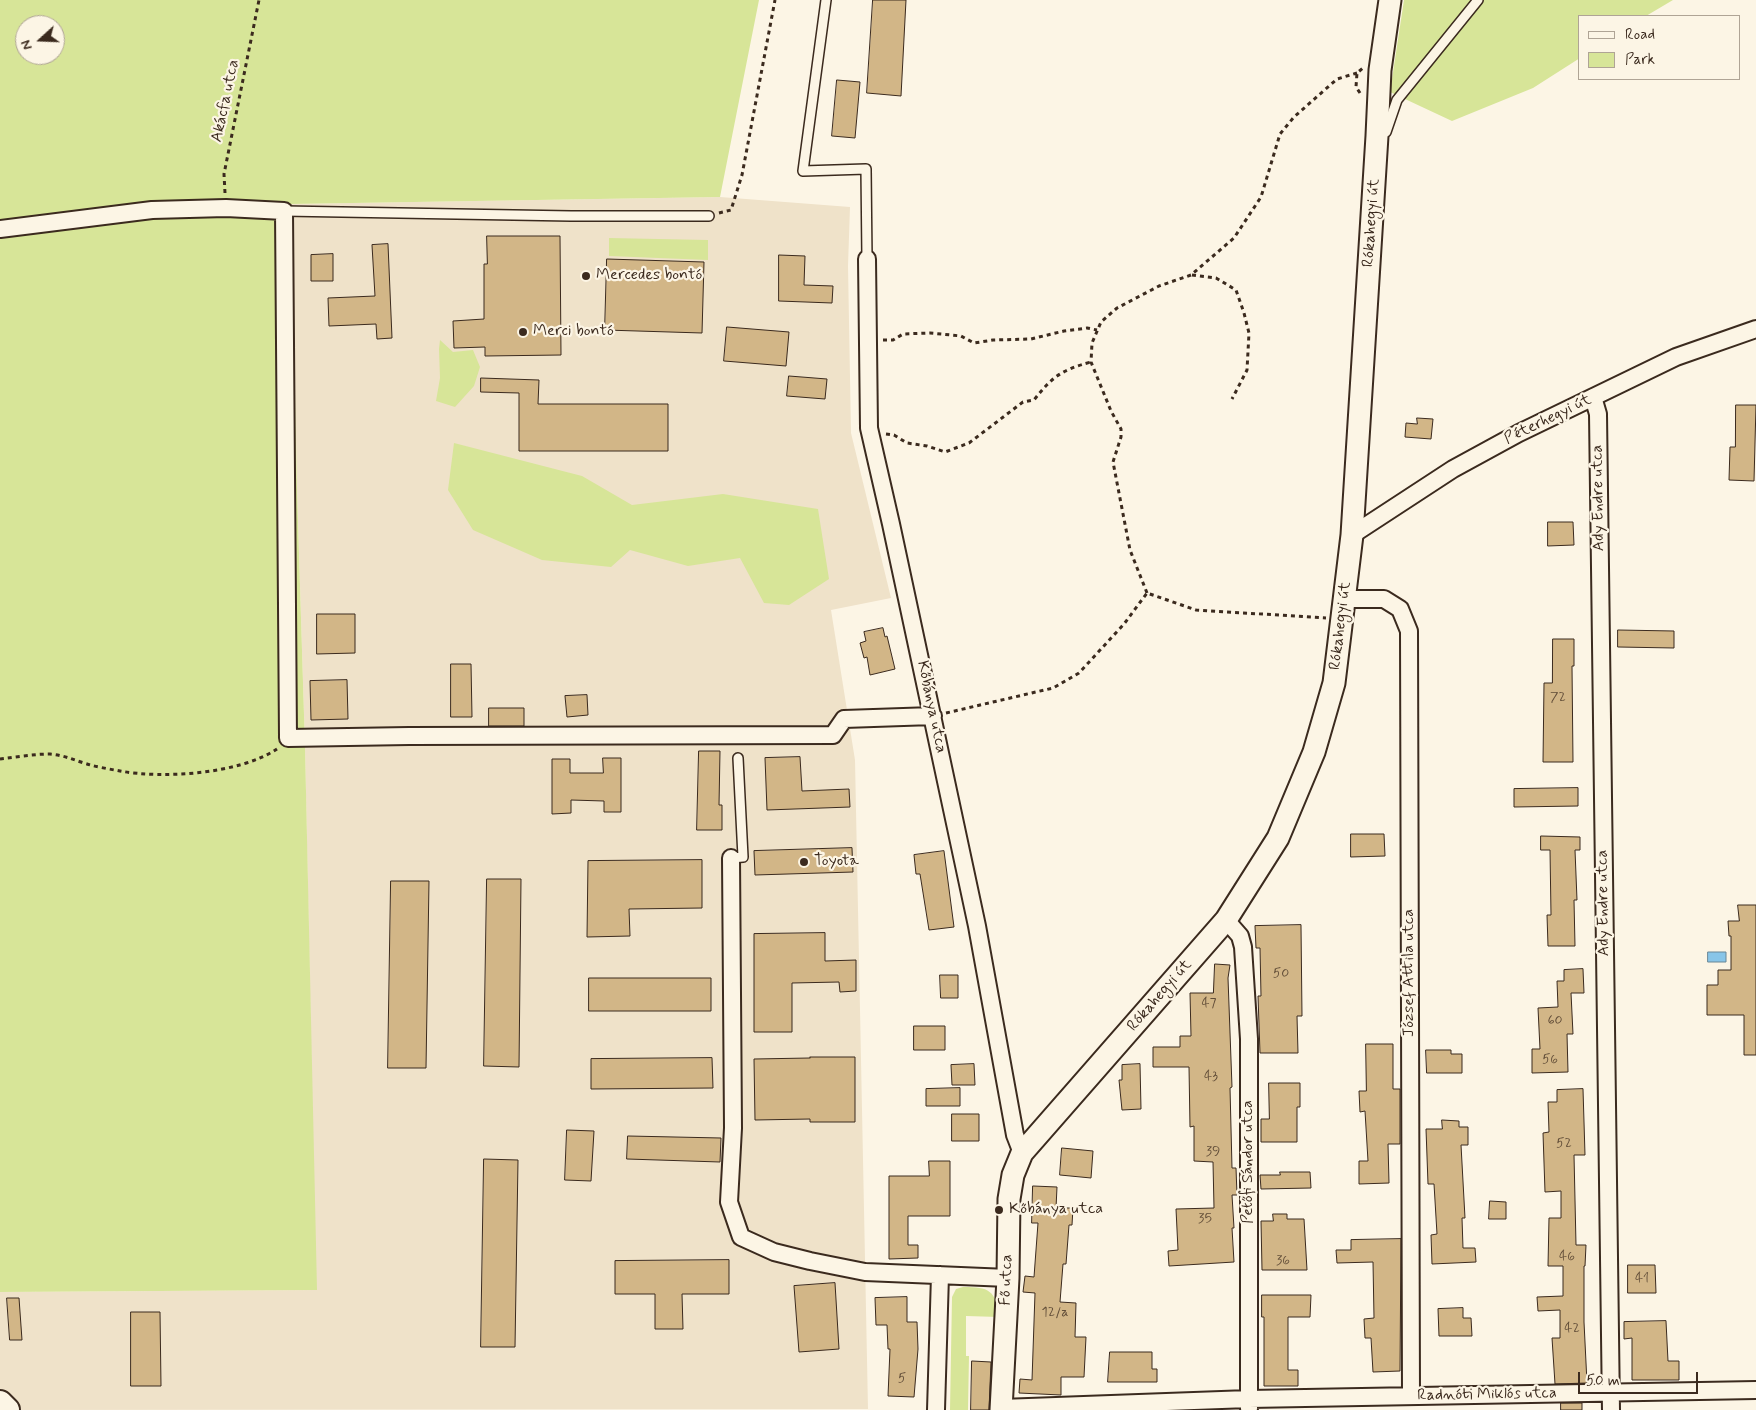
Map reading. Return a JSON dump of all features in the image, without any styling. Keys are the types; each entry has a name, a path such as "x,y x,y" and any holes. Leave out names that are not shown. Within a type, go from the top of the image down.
{"main road":[{"path":"0,1403 7,1410"}],"street":[{"name":"Rókahegyi út","path":"1022,1153 1226,920 1278,838 1314,752 1334,683 1352,535 1380,70 1390,0"},
{"path":"0,229 152,210 226,208 284,211 288,738 833,735 844,719 932,716"},
{"name":"Kőbánya utca","path":"868,259 869,428 977,926 1015,1135 1022,1153"},
{"name":"Péterhegyi út","path":"1352,535 1453,469 1519,433 1676,357 1756,329"},
{"name":"Ady Endre utca","path":"1592,397 1598,414 1611,1410"},
{"name":"József Attila utca","path":"1345,599 1384,599 1400,609 1409,631 1411,1396"},
{"path":"730,858 733,1128 729,1202 741,1236 774,1252 856,1270 1008,1278"},
{"name":"Petőfi Sándor utca","path":"1226,920 1240,936 1243,947 1249,1039 1249,1404"},
{"name":"Fő utca","path":"1001,1409 1008,1278 1009,1199 1013,1174 1022,1153"},
{"path":"936,1410 940,1275"},
{"name":"Radnóti Miklós utca","path":"1001,1409 1249,1404 1411,1396 1756,1390"}],"lane":[{"path":"826,0 803,171 866,168 868,259"},
{"path":"1377,136 1386,132 1396,100 1478,0"},
{"path":"284,211 572,216 709,216"},
{"path":"730,858 743,857 738,758"}],"path":[{"name":"Akácfa utca","path":"226,208 224,174 259,0"},
{"path":"709,216 731,210 742,175 775,0"},
{"path":"1341,619 1196,610 1147,593 1130,550 1113,462 1121,437 1121,429 1091,362 1092,343 1101,322 1118,308 1159,286 1191,275 1234,238 1261,197 1280,134 1294,117 1337,79 1357,73"},
{"path":"1191,275 1216,278 1236,290 1244,313 1249,333 1247,370 1232,399"},
{"path":"868,345 880,340 893,340 904,334 921,333 961,336 974,343 993,340 1031,339 1087,328 1097,330"},
{"path":"871,436 879,433 894,435 907,443 927,446 946,452 969,442 1023,402 1034,400 1047,383 1064,371 1091,362"},
{"path":"932,716 1052,688 1079,673 1124,624 1147,593"},
{"path":"0,759 49,754 123,771 169,775 218,770 256,760 276,750 288,738"}],"shaded area":[{"path":"720,197 850,207 848,266 851,433 891,598 831,610 855,760 868,1409 0,1410 0,1292 316,1290 291,204"}],"green space":[{"path":"0,0 759,0 720,197 291,204 317,1290 0,1292"},
{"path":"1404,0 1673,0 1648,15 1578,15 1578,59 1533,88 1452,121 1390,92"},
{"path":"609,238 708,240 708,260 609,256"},
{"path":"440,340 453,352 473,350 480,367 474,386 455,407 436,401 440,378"},
{"path":"454,443 582,476 632,505 723,494 818,509 829,579 789,605 764,603 740,558 688,566 630,550 611,567 542,560 473,530 448,490"},
{"path":"963,1287 985,1289 990,1292 996,1301 999,1317 966,1316 966,1356 969,1356 968,1410 950,1410 952,1297 956,1289"}],"water":[{"path":"1708,952 1726,952 1726,962 1708,962"}],"building":[{"path":"873,0 906,0 901,96 867,93"},
{"path":"837,80 860,82 855,138 832,136"},
{"path":"487,236 560,236 561,355 485,356 485,347 454,348 453,321 484,319 484,264 487,264"},
{"path":"388,244 392,338 377,339 376,324 329,326 328,298 375,296 372,245"},
{"path":"333,254 333,281 311,281 311,255"},
{"path":"779,255 805,256 804,285 833,286 832,303 779,301"},
{"name":"Merci bontó","path":"607,259 704,262 702,333 605,330"},
{"path":"727,327 789,332 786,366 724,361"},
{"path":"789,376 827,379 825,399 787,396"},
{"path":"481,378 539,380 538,404 668,404 668,451 519,451 519,393 481,392"},
{"path":"1736,405 1756,405 1754,481 1729,480 1730,447 1735,447"},
{"path":"1417,418 1433,419 1431,439 1405,437 1406,423 1417,424"},
{"path":"1548,522 1573,522 1574,545 1548,546"},
{"path":"317,614 355,614 355,653 317,654"},
{"path":"883,628 885,637 887,636 895,669 870,675 867,657 864,658 860,643 866,641 864,632"},
{"path":"1618,630 1674,631 1674,648 1618,647"},
{"path":"1553,639 1574,639 1574,666 1572,666 1573,762 1543,762 1544,683 1552,683"},
{"path":"451,664 471,664 472,717 451,717"},
{"path":"347,680 348,719 311,720 310,681"},
{"path":"587,695 588,715 567,717 565,696"},
{"path":"489,708 524,708 524,726 489,726"},
{"path":"699,751 720,751 719,805 722,805 722,830 697,830"},
{"path":"800,757 802,791 849,789 850,807 767,810 765,758"},
{"path":"603,758 621,758 621,812 604,812 604,801 571,800 571,813 552,814 552,759 570,759 570,773 603,773"},
{"path":"1578,788 1578,806 1514,807 1514,789"},
{"path":"1351,834 1384,834 1385,856 1351,857"},
{"path":"1541,836 1580,837 1580,850 1575,850 1577,900 1574,900 1575,946 1548,946 1547,915 1551,915 1550,850 1541,850"},
{"name":"Toyota","path":"852,848 853,872 755,875 754,851"},
{"path":"944,851 954,927 929,930 920,874 916,874 914,855"},
{"path":"702,860 702,908 629,909 630,936 587,937 588,861"},
{"path":"487,879 521,879 519,1067 484,1066"},
{"path":"391,881 429,881 426,1068 388,1068"},
{"path":"1738,905 1756,905 1756,1055 1744,1055 1744,1015 1707,1015 1707,985 1718,985 1718,970 1731,970 1731,936 1729,936 1728,921 1739,921"},
{"path":"1301,925 1302,1016 1297,1016 1298,1053 1260,1053 1258,996 1261,996 1260,948 1256,948 1255,926"},
{"path":"825,933 825,961 856,960 856,991 840,992 839,982 792,983 792,1032 754,1032 754,934"},
{"path":"1215,964 1230,965 1228,978 1232,1087 1230,1088 1232,1168 1236,1168 1237,1195 1232,1195 1234,1262 1169,1266 1168,1251 1178,1250 1176,1209 1214,1208 1213,1162 1194,1161 1194,1126 1190,1127 1189,1067 1153,1067 1153,1047 1180,1047 1180,1036 1191,1036 1190,993 1213,993"},
{"path":"1583,969 1584,993 1571,993 1573,1034 1567,1034 1568,1072 1532,1073 1532,1049 1540,1049 1538,1008 1558,1007 1557,981 1564,981 1564,970"},
{"path":"940,975 958,975 958,998 941,998"},
{"path":"589,978 711,978 711,1011 589,1011"},
{"path":"914,1026 945,1026 945,1050 914,1050"},
{"path":"1366,1044 1393,1044 1393,1089 1400,1089 1400,1144 1388,1144 1389,1183 1359,1184 1359,1161 1368,1161 1365,1111 1360,1112 1359,1091 1366,1091"},
{"path":"1426,1050 1451,1050 1451,1054 1462,1054 1462,1073 1427,1073"},
{"path":"855,1057 855,1122 810,1122 810,1119 755,1120 754,1059"},
{"path":"712,1058 713,1088 591,1089 591,1059"},
{"path":"974,1064 975,1085 952,1085 951,1065"},
{"path":"1140,1064 1141,1109 1122,1110 1119,1080 1122,1080 1122,1065"},
{"path":"1269,1083 1300,1083 1300,1107 1297,1107 1297,1142 1261,1142 1261,1119 1269,1119"},
{"path":"960,1088 960,1106 926,1106 926,1089"},
{"path":"1583,1089 1585,1155 1574,1155 1576,1245 1586,1245 1584,1322 1587,1383 1555,1384 1552,1338 1560,1338 1560,1310 1538,1311 1537,1297 1563,1296 1563,1266 1548,1266 1549,1218 1561,1218 1561,1191 1545,1192 1543,1133 1549,1132 1548,1102 1557,1102 1557,1090"},
{"path":"952,1114 979,1114 979,1141 952,1141"},
{"path":"1442,1120 1459,1121 1459,1127 1468,1127 1468,1145 1461,1145 1465,1218 1462,1218 1463,1248 1475,1248 1476,1262 1432,1264 1431,1235 1437,1234 1434,1184 1428,1184 1426,1129 1442,1129"},
{"path":"567,1130 594,1131 591,1181 565,1180"},
{"path":"628,1136 721,1138 720,1162 627,1159"},
{"path":"1062,1148 1093,1151 1091,1178 1060,1175"},
{"path":"484,1159 518,1160 515,1347 481,1347"},
{"path":"929,1161 950,1161 950,1216 908,1216 908,1245 918,1245 918,1258 889,1259 889,1176 929,1176"},
{"path":"1280,1172 1310,1172 1311,1188 1261,1189 1260,1175 1280,1175"},
{"path":"1033,1186 1057,1187 1056,1208 1073,1208 1072,1225 1069,1225 1066,1264 1063,1264 1060,1302 1076,1303 1075,1337 1086,1337 1084,1377 1061,1377 1061,1395 1019,1393 1020,1379 1032,1380 1035,1293 1023,1292 1025,1276 1034,1277 1038,1223 1032,1223"},
{"path":"1490,1201 1506,1202 1506,1219 1489,1219"},
{"path":"1273,1214 1287,1214 1287,1219 1304,1219 1307,1270 1262,1270 1261,1221 1273,1221"},
{"path":"1401,1239 1400,1371 1373,1372 1371,1338 1365,1338 1364,1319 1374,1318 1373,1262 1337,1263 1336,1250 1351,1250 1351,1240"},
{"path":"729,1260 729,1294 682,1294 683,1329 655,1329 655,1294 615,1294 615,1261"},
{"path":"1628,1265 1655,1265 1656,1293 1628,1293"},
{"path":"835,1283 839,1349 799,1352 794,1286"},
{"path":"1262,1295 1311,1295 1310,1317 1288,1317 1288,1370 1298,1370 1298,1386 1264,1386 1264,1317 1262,1317"},
{"path":"907,1297 907,1322 917,1322 918,1349 914,1397 888,1396 890,1349 888,1349 887,1325 876,1325 875,1298"},
{"path":"7,1298 19,1298 22,1340 10,1340"},
{"path":"1463,1308 1463,1318 1471,1318 1472,1336 1439,1336 1438,1309"},
{"path":"131,1312 160,1312 161,1386 131,1386"},
{"path":"1666,1321 1668,1361 1679,1361 1679,1380 1632,1380 1632,1338 1624,1339 1624,1322"},
{"path":"1110,1352 1152,1352 1152,1369 1157,1369 1157,1382 1108,1382"},
{"path":"972,1361 991,1362 989,1410 971,1410"},
{"path":"1561,1403 1582,1403 1582,1410 1561,1410"}],"place":[{"name":"Mercedes bontó","path":"586,276"},
{"name":"Merci bontó","path":"523,332"},
{"name":"Toyota","path":"804,862"},
{"name":"Kőbánya utca","path":"999,1210"}]}
